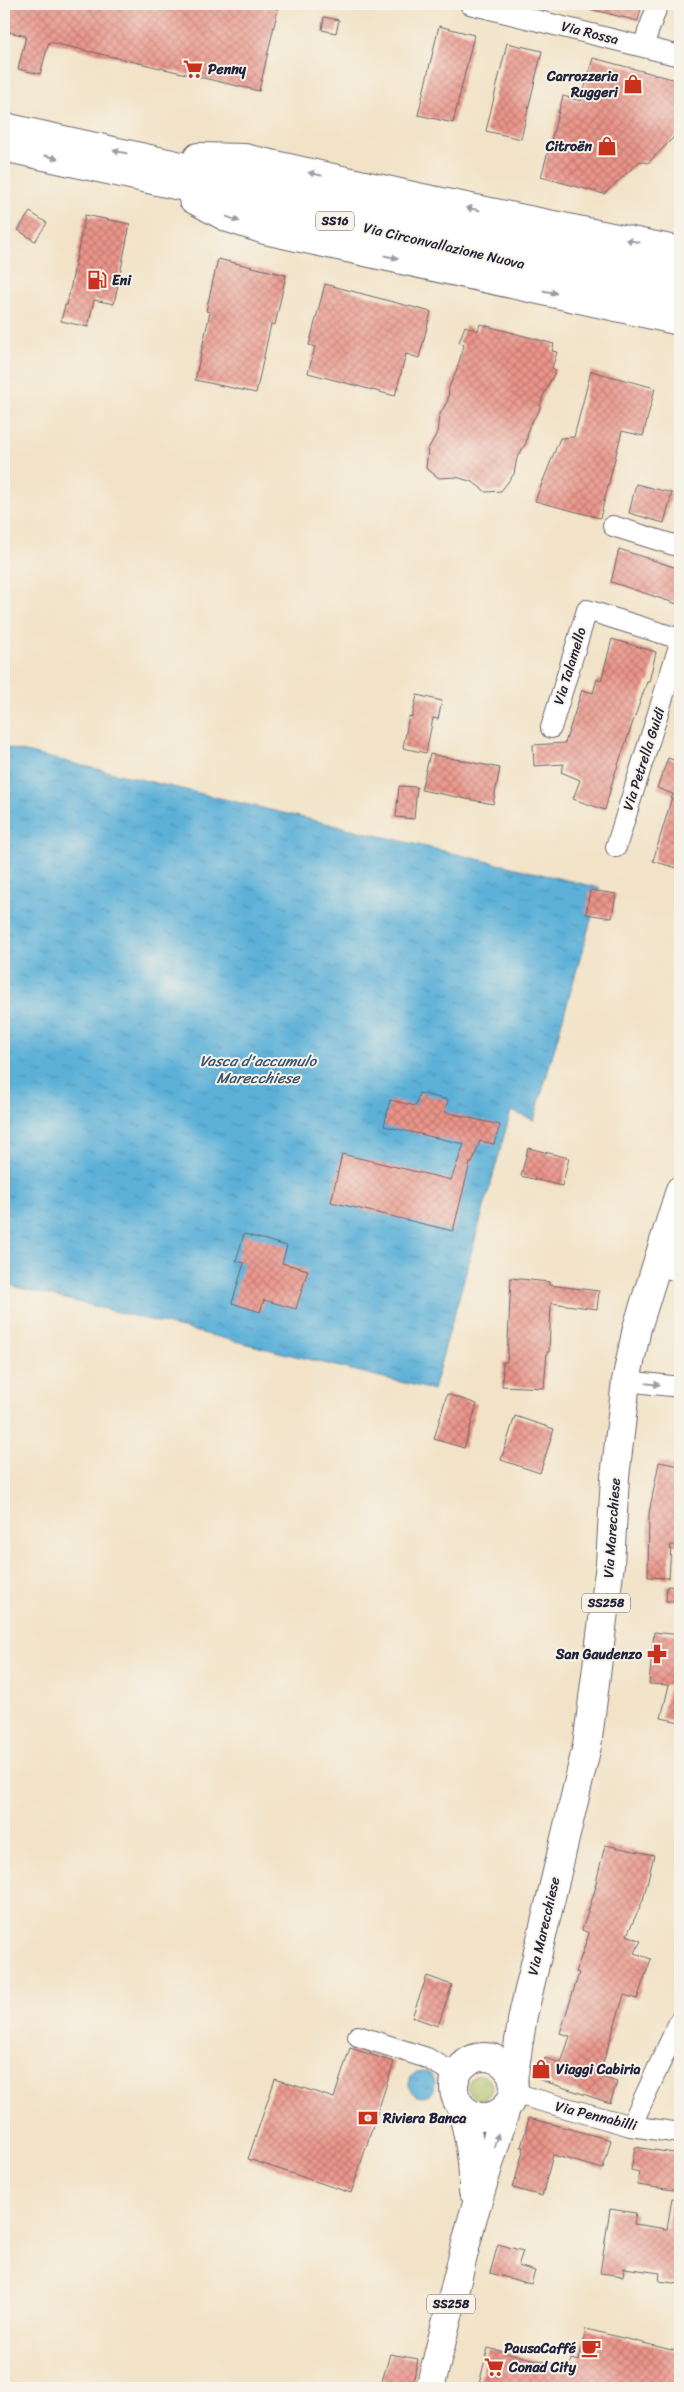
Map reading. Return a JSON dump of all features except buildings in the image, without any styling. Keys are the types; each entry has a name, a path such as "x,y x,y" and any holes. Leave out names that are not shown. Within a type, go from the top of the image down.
{"main road":[{"name":"Via Circonvallazione Nuova","path":"4,127 163,172 516,251 680,297"},
{"name":"Via Circonvallazione Nuova","path":"4,147 163,172"},
{"path":"163,172 201,156 244,158 417,197 680,252"},
{"path":"163,172 228,218 265,230 639,312 680,323"},
{"name":"Via Circonvallazione Nuova","path":"516,251 680,276"},
{"name":"Via Marecchiese","path":"430,2388 472,2220 511,2093 524,2015 586,1746 610,1564 615,1477 626,1381 637,1328 669,1268 680,1190"},
{"name":"Via Marecchiese","path":"472,2220 474,2171 470,2137 454,2091 457,2075 467,2062 483,2057 502,2042 524,2015"},
{"path":"461,2107 476,2116 485,2117 501,2111 511,2093 502,2063 483,2057"}],"street":[{"name":"Via Rossa","path":"470,4 504,8 680,56"},
{"path":"643,46 658,4"},
{"path":"613,526 680,547"},
{"name":"Via Talamello","path":"551,728 587,610 680,639"},
{"name":"Via Petrella Guidi","path":"616,847 680,643"},
{"path":"626,1381 680,1387"},
{"path":"631,2126 680,2020"},
{"path":"358,2036 427,2058 457,2075"},
{"name":"Via Pennabilli","path":"511,2093 631,2126 680,2133"}],"green space":[{"path":"480,2075 489,2078 492,2087 489,2096 480,2099 471,2096 468,2087 471,2078"}],"water":[{"name":"Vasca d'accumulo Marecchiese","path":"4,747 600,888 534,1120 511,1111 433,1390 4,1284"},
{"path":"422,2071 431,2075 435,2084 431,2093 422,2097 413,2093 409,2084 413,2075"}],"place":[{"name":"Penny","path":"193,69"},
{"name":"Carrozzeria Ruggeri","path":"633,84"},
{"name":"Citroën","path":"607,146"},
{"name":"Eni","path":"97,280"},
{"name":"San Gaudenzo","path":"657,1654"},
{"name":"Viaggi Cabiria","path":"541,2069"},
{"name":"Riviera Banca","path":"368,2118"},
{"name":"PausaCaffé","path":"591,2348"},
{"name":"Conad City","path":"494,2367"}]}
